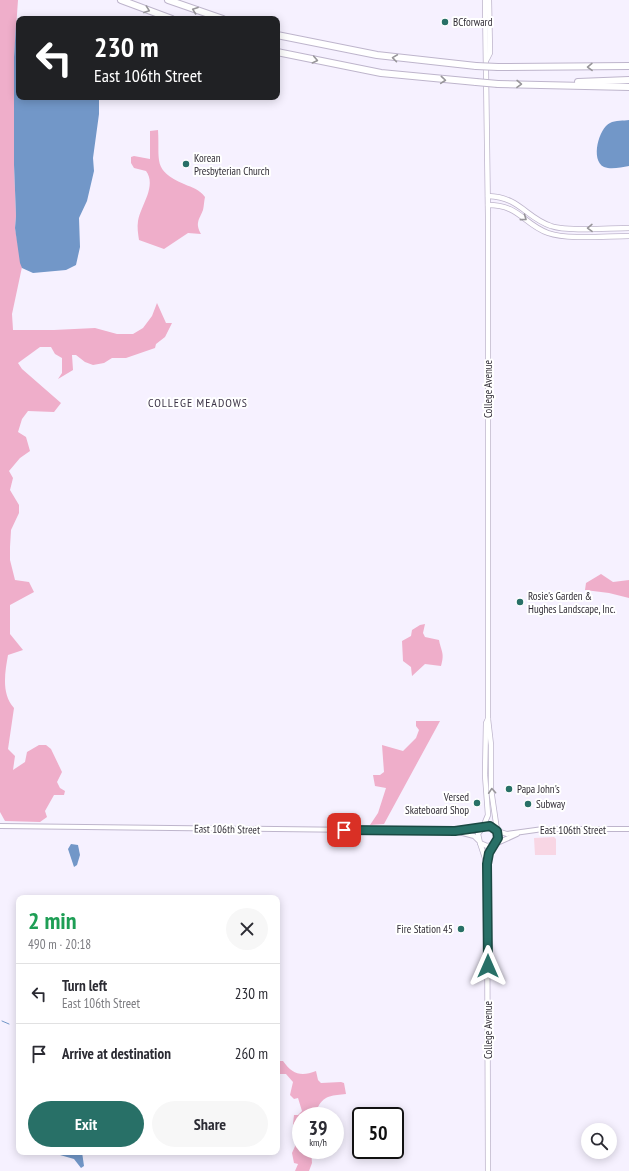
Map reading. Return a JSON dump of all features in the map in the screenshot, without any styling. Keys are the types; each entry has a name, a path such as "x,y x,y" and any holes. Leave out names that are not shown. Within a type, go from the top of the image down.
{"highway":[{"path":"121,0 164,16"},
{"path":"168,0 214,16"},
{"path":"280,36 370,54 426,62 498,67 629,66"},
{"path":"280,53 381,73 498,84 629,87"},
{"path":"539,84 629,80"}],"main road":[{"name":"College Avenue","path":"485,0 488,196 488,719 491,745 491,789 497,830"},
{"name":"College Avenue","path":"487,59 490,53 489,0"},
{"path":"488,196 512,200 541,221 554,227 629,228"},
{"path":"488,205 507,207 536,227 551,234 629,236"},
{"name":"College Avenue","path":"482,827 488,815 485,775 486,723 488,719"},
{"path":"490,826 497,830 498,838 495,844 487,846 479,841 478,832 482,827 490,826"},
{"name":"College Avenue","path":"479,841 487,864"},
{"name":"College Avenue","path":"488,1171 487,864 488,855 495,844"}],"street":[{"name":"East 106th Street","path":"0,826 455,831 482,827"},
{"name":"East 106th Street","path":"497,830 505,834 517,834 543,829 629,829"},
{"name":"East 106th Street","path":"455,831 471,835 479,841"},
{"name":"East 106th Street","path":"495,844 517,834"}],"shaded area":[{"path":"0,0 18,0 14,57 14,165 15,228 22,267 12,314 13,330 95,328 117,334 133,334 143,328 152,316 157,303 166,323 172,323 165,337 156,344 155,348 126,358 112,358 104,363 93,365 85,362 76,355 72,355 73,370 58,379 62,373 62,358 55,354 51,347 40,347 18,363 22,369 61,403 54,412 28,411 22,419 18,432 26,437 30,451 20,458 9,471 13,478 10,490 19,505 19,513 11,530 10,560 15,580 29,582 34,592 10,605 10,634 23,650 8,655 5,683 7,696 14,708 8,749 15,756 13,770 25,762 27,752 39,745 46,745 51,749 62,772 57,782 60,788 65,791 64,795 54,795 45,811 47,817 40,822 5,821 0,812"},
{"path":"158,130 159,157 162,169 174,179 198,190 205,197 203,210 198,224 201,234 188,233 164,249 139,240 138,221 150,183 146,171 134,168 131,163 131,157 134,156 150,159 150,131"},
{"path":"213,169 230,169 230,176 213,177"},
{"path":"601,574 613,582 629,580 629,598 609,593 585,590 586,583"},
{"path":"425,624 423,633 425,637 439,640 443,655 441,666 425,664 412,676 411,667 403,661 402,641 411,636 412,630"},
{"path":"416,721 440,721 384,824 370,825 378,813 386,788 375,786 373,775 380,775 384,772 382,745 403,751 416,738 419,730 416,726"},
{"path":"554,837 556,839 556,855 535,855 534,838"},
{"path":"280,1061 283,1061 290,1069 297,1073 306,1074 316,1071 318,1080 321,1083 344,1083 346,1094 327,1098 318,1107 301,1107 298,1098 294,1099 290,1095 293,1082 286,1074 280,1074"},
{"path":"293,1159 312,1159 309,1171 295,1171 298,1164 294,1163"}],"water":[{"path":"16,24 16,100 99,100 99,114 93,158 94,171 87,201 79,218 80,247 76,265 66,270 33,273 22,268 20,263 15,228 14,57"},
{"path":"629,120 629,166 613,168 604,167 597,158 598,144 602,131 612,122"},
{"path":"71,844 78,845 80,855 77,865 74,867 68,849"},
{"path":"60,1155 82,1155 84,1166 81,1168 74,1159"}],"waterway":[{"path":"2,1021 9,1024"}],"place":[{"name":"BCforward","path":"445,22"},
{"name":"Korean Presbyterian Church","path":"186,164"},
{"name":"Rosie's Garden & Hughes Landscape, Inc.","path":"520,602"},
{"name":"Papa John's","path":"509,789"},
{"name":"Versed Skateboard Shop","path":"477,803"},
{"name":"Subway","path":"528,804"},
{"name":"Fire Station 45","path":"461,929"}],"district":[{"name":"COLLEGE MEADOWS","path":"198,402"}],"route":[{"path":"344,830 455,831 488,826 496,829 498,839 491,848 488,855 487,864 488,966"}]}
